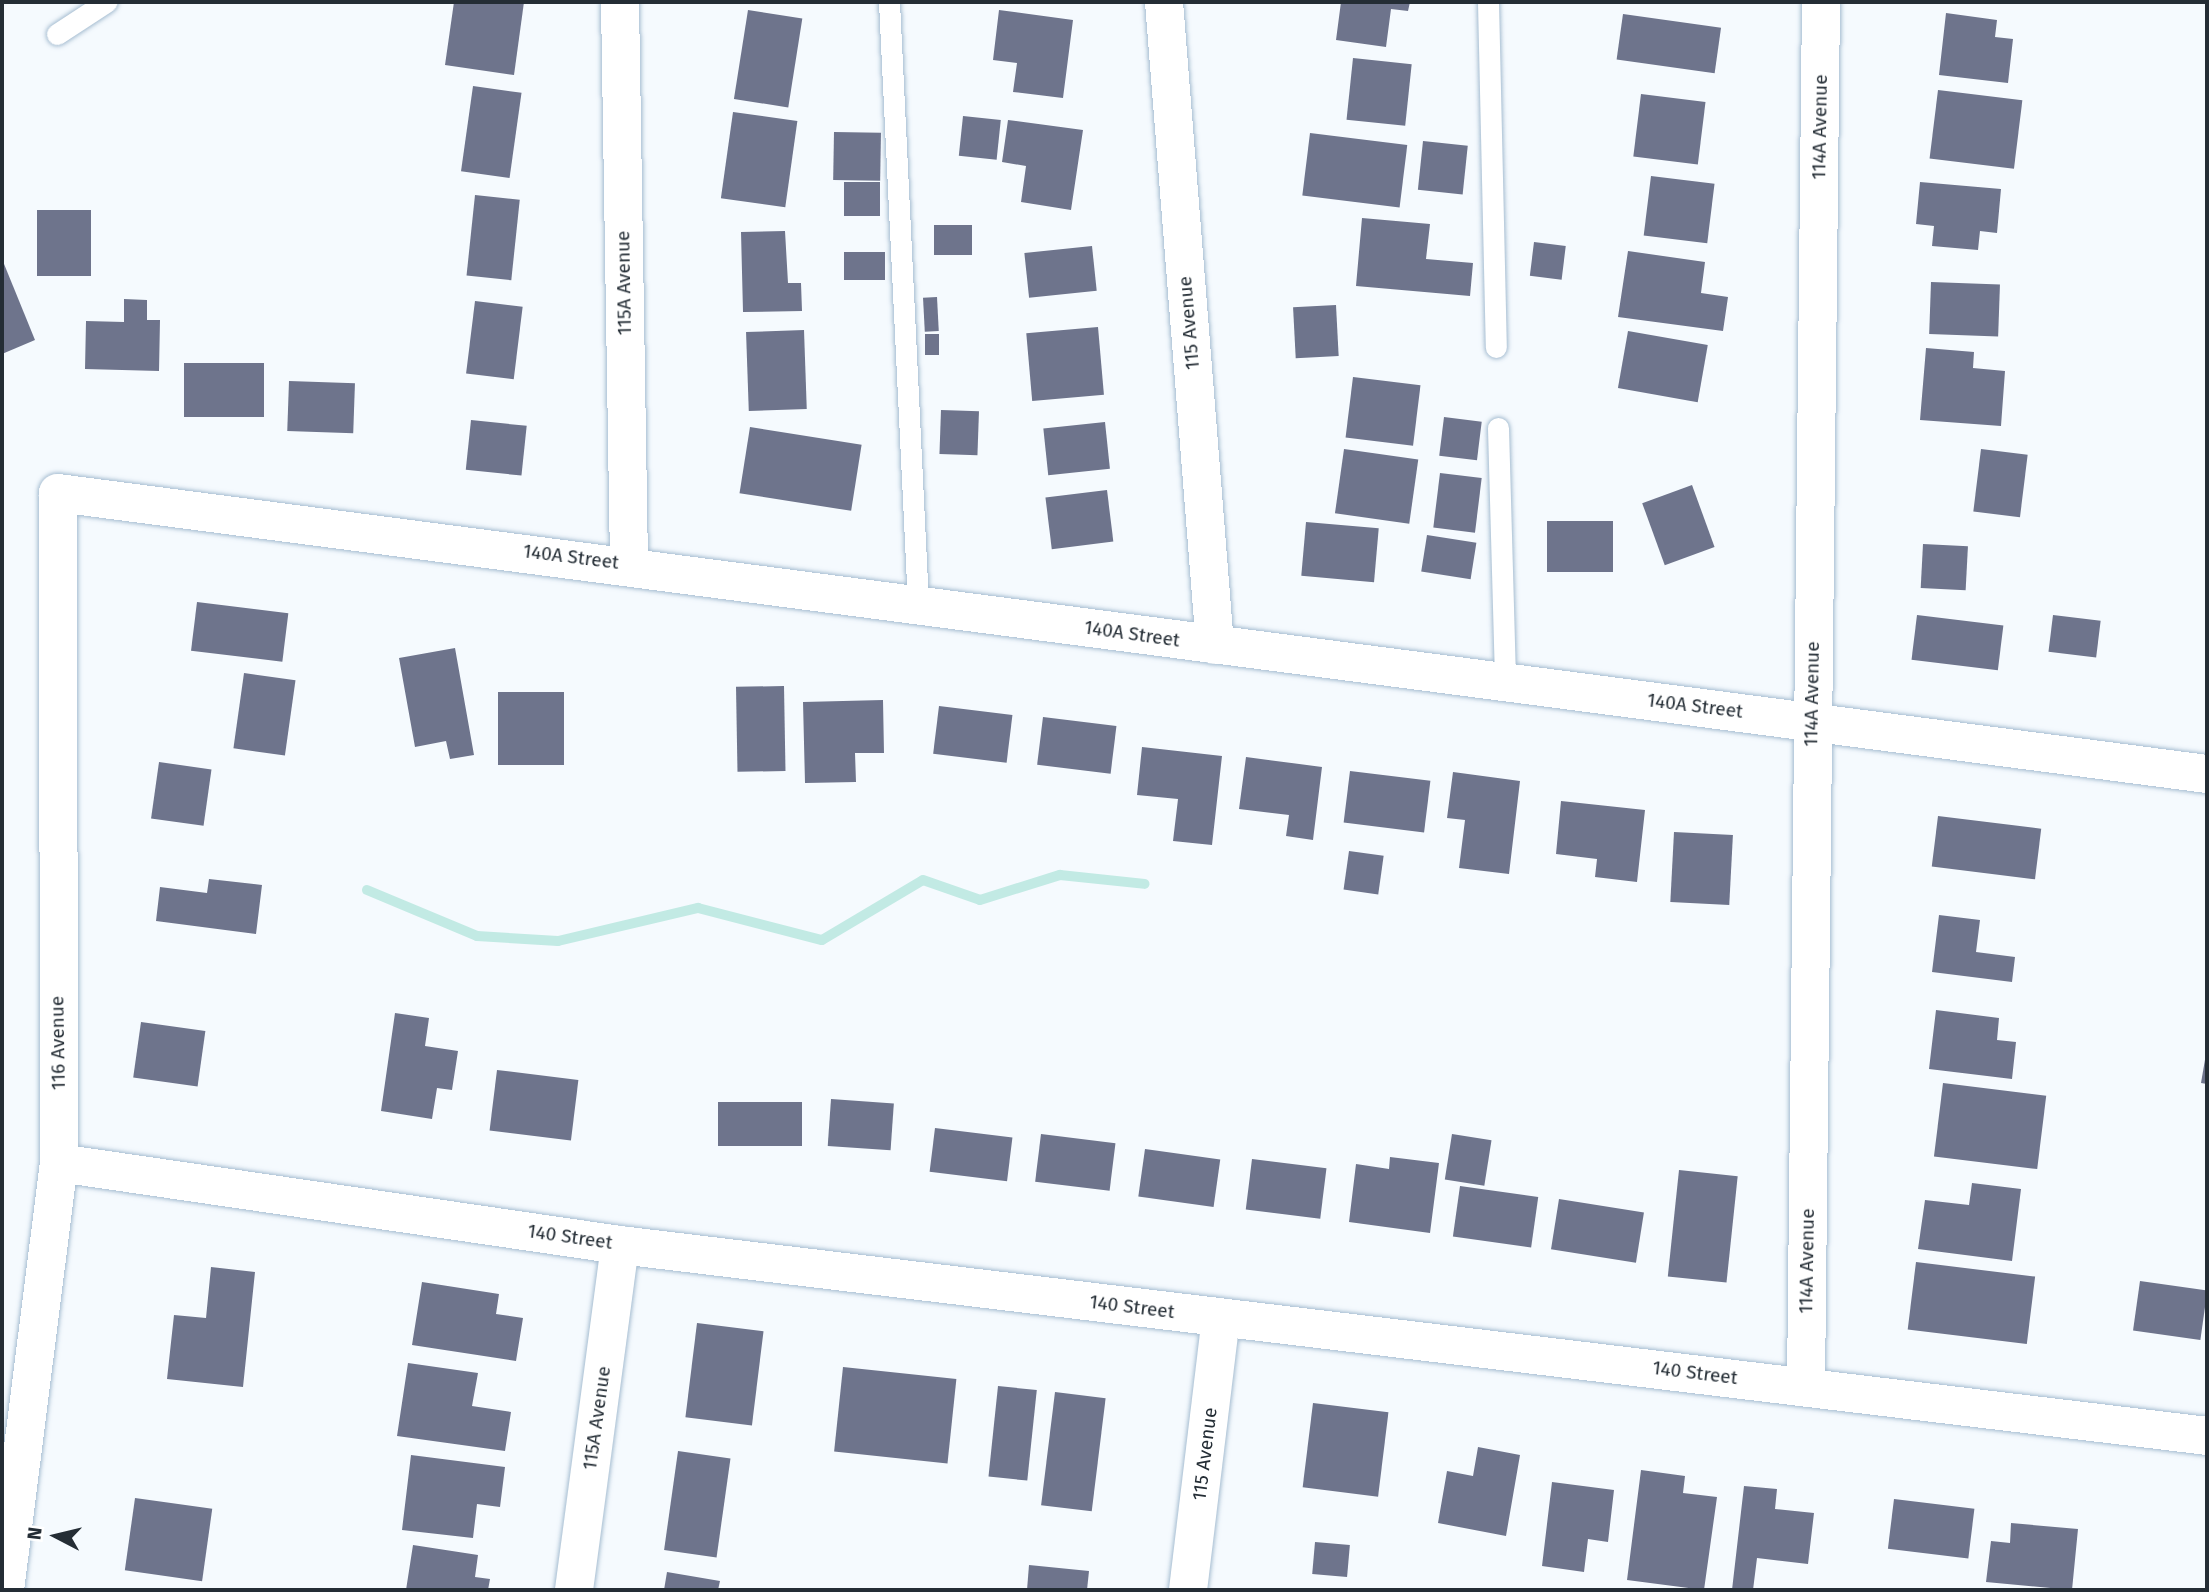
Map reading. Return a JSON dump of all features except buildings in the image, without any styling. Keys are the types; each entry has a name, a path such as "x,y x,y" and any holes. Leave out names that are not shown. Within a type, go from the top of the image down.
{"street":[{"name":"115A Avenue","path":"620,2 629,564"},
{"name":"115 Avenue","path":"1164,2 1214,645"},
{"name":"114A Avenue","path":"1806,1386 1821,2"},
{"name":"140A Street","path":"58,493 629,564 1214,645 2207,774"},
{"name":"116 Avenue","path":"5,1590 59,1163 58,493"},
{"name":"140 Street","path":"59,1163 620,1245 2207,1436"},
{"name":"115A Avenue","path":"574,1590 620,1245"},
{"name":"115 Avenue","path":"1188,1590 1221,1318"}],"lane":[{"path":"57,34 106,2"},
{"path":"889,2 918,603"},
{"path":"1488,2 1496,347"},
{"path":"1498,428 1505,681"}],"waterway":[{"path":"367,890 477,936 558,941 698,908 822,940 923,880 980,900 1060,875 1145,884"}]}
